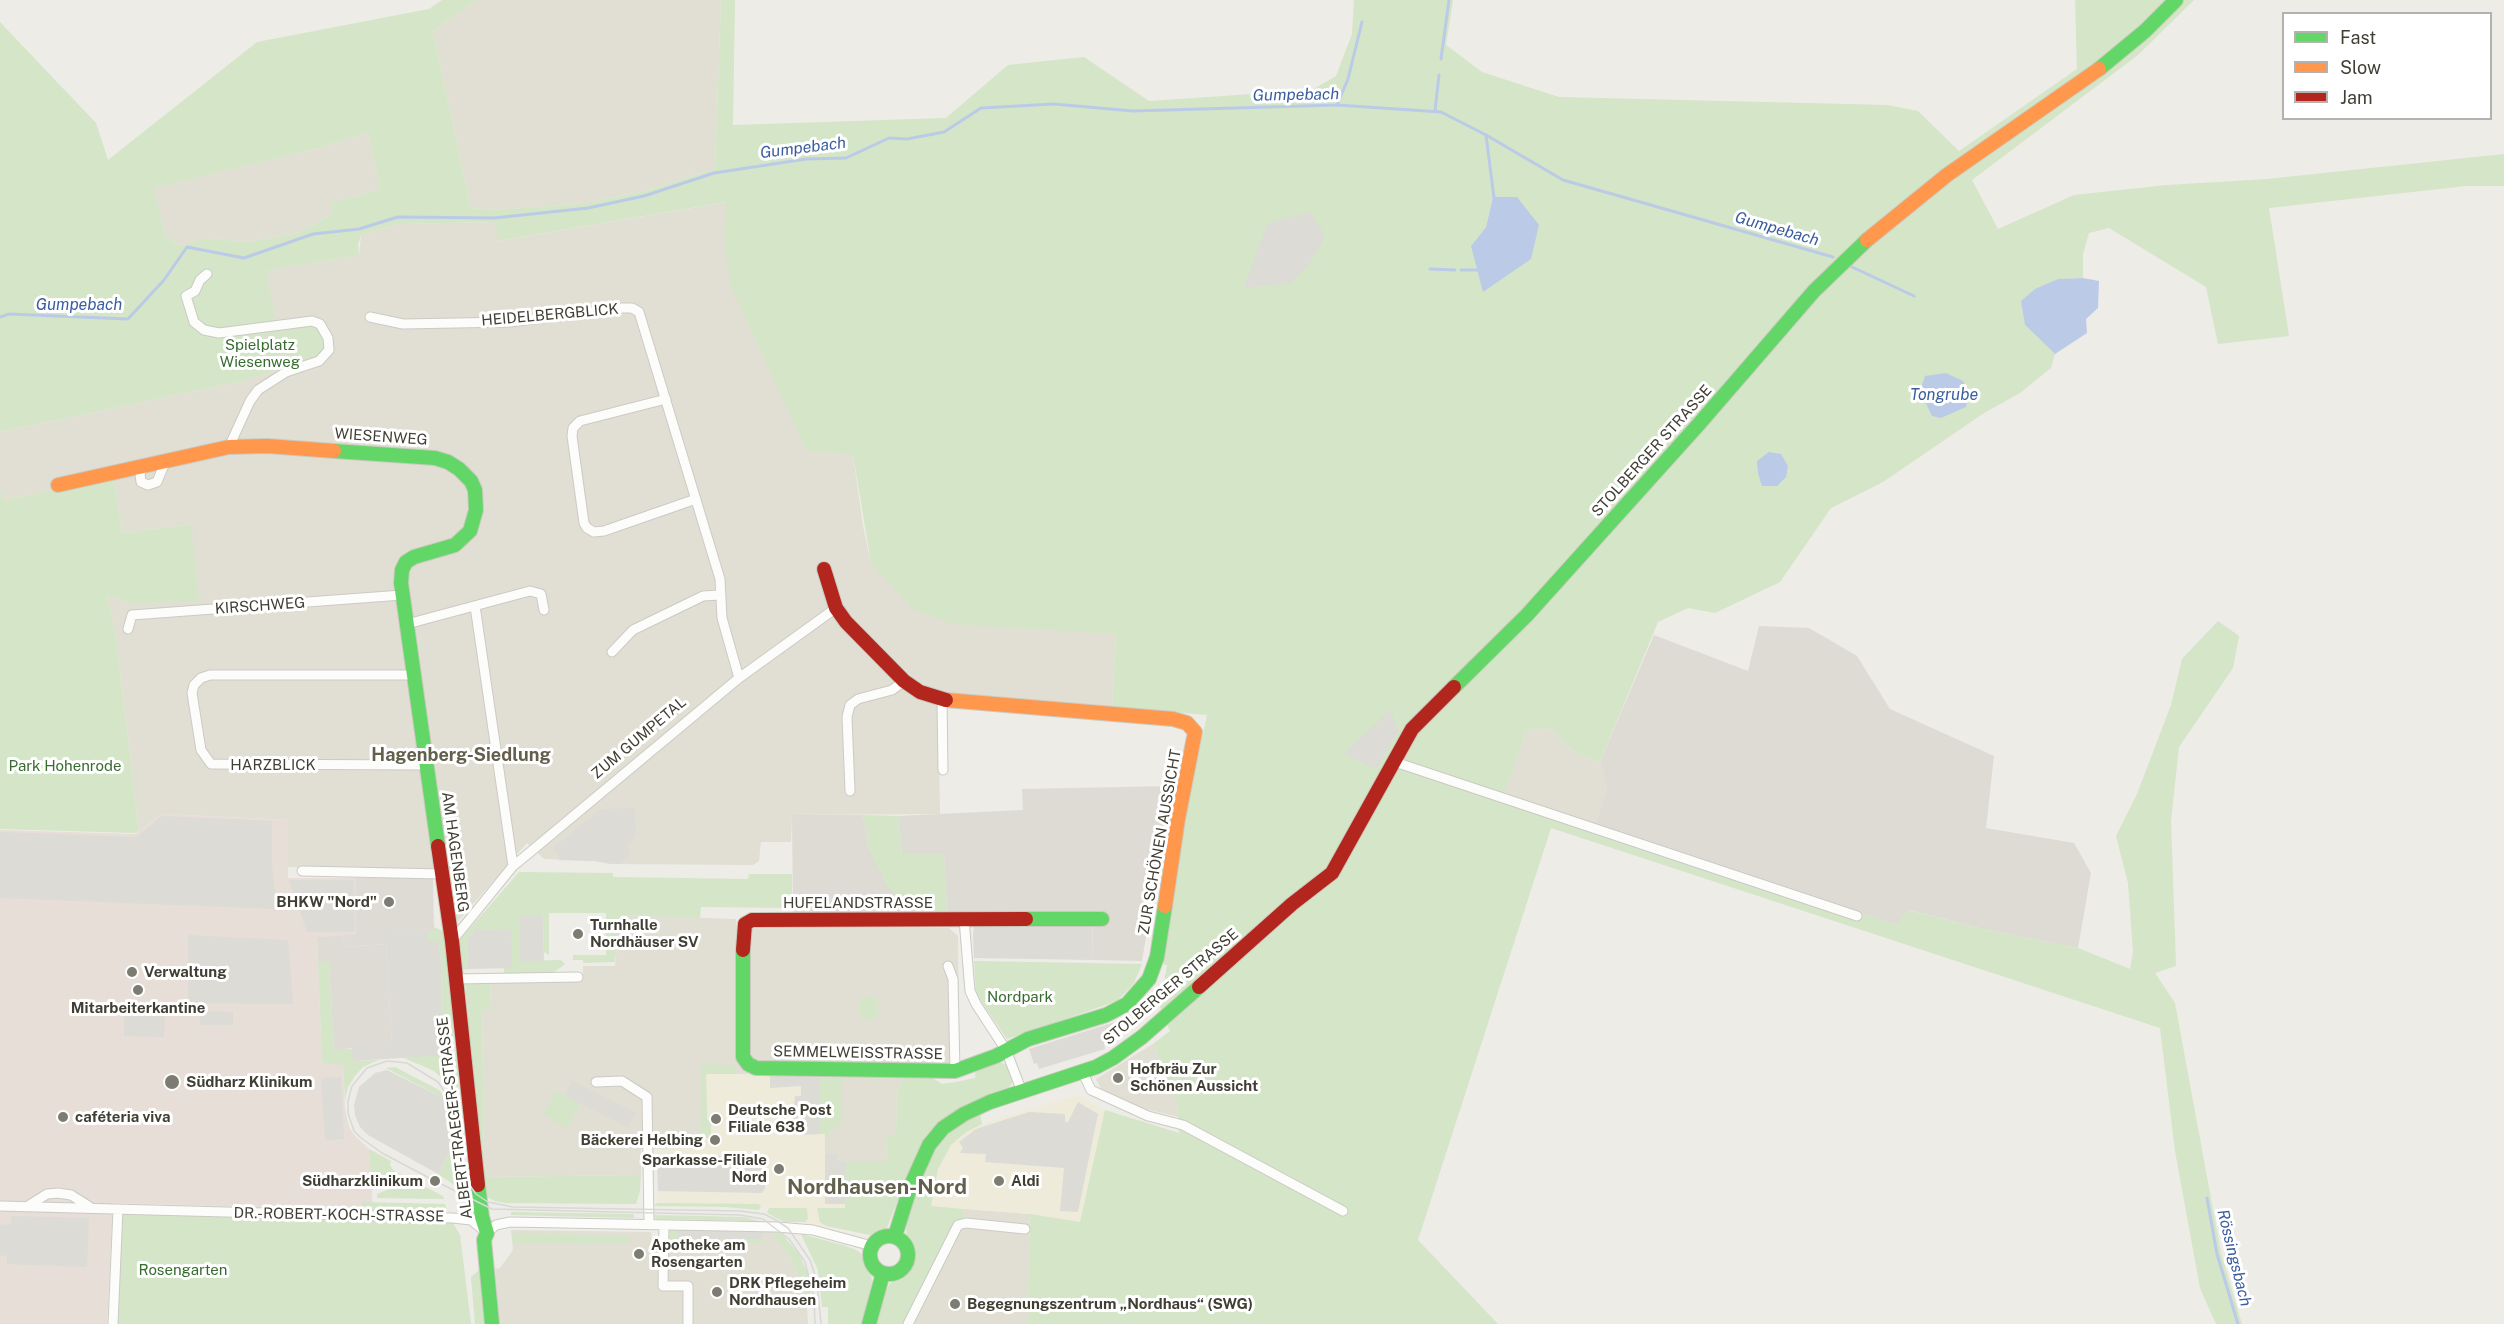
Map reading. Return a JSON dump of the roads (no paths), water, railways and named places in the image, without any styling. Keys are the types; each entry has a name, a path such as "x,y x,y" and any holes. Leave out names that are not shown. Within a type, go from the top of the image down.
{"street":[{"name":"STOLBERGER STRASSE","path":"895,1236 911,1185 929,1145 943,1128 964,1113 1113,1058 1142,1037 1292,904 1332,873 1392,761 1412,729 1527,615 1699,424 1814,291 1871,236 1947,175 2095,73 2145,31 2176,0"},
{"path":"207,274 200,280 195,291 186,296 194,322 204,330 219,333 312,321 320,324 328,338 329,350 319,361 286,372 258,390 249,400 229,447"},
{"name":"HEIDELBERGBLICK","path":"370,317 403,324 510,322 632,308 639,312 644,321 720,579 722,618 739,678"},
{"path":"666,399 580,421 573,428 572,436 584,523 594,532 604,531 696,499"},
{"name":"WIESENWEG","path":"58,485 229,447 267,446 435,458 448,462 459,469 475,490 474,522 470,531 455,545 414,557 406,562 402,570 402,595"},
{"path":"143,466 140,474 141,482 148,485 157,482 166,460"},
{"path":"824,569 836,608"},
{"path":"407,624 537,591 542,594 544,610"},
{"name":"AM HAGENBERG","path":"402,595 452,941"},
{"name":"KIRSCHWEG","path":"128,629 132,615 402,595"},
{"path":"612,652 633,630 703,596 720,595"},
{"path":"476,606 513,866"},
{"name":"ZUM GUMPETAL","path":"452,941 513,866 739,678 836,608"},
{"name":"ZUR SCHÖNEN AUSSICHT","path":"836,608 846,622 904,681 921,692 942,700 1173,719 1187,723 1196,732 1178,819 1157,957 1149,979 1127,1004 1117,1010 1028,1039 1006,1050"},
{"name":"HARZBLICK","path":"414,675 210,675 201,678 194,685 192,693 201,750 211,764 426,765"},
{"path":"850,791 847,717 850,705 858,699 892,690 904,681"},
{"path":"942,700 943,770"},
{"path":"1392,761 1857,916"},
{"path":"302,871 441,874"},
{"path":"964,919 970,991 1006,1050 1022,1092"},
{"name":"HUFELANDSTRASSE","path":"752,920 1102,919"},
{"name":"SEMMELWEISSTRASSE","path":"752,920 745,924 743,931 743,1058 748,1064 756,1068 955,1071 981,1063 1006,1050"},
{"name":"ALBERT-TRAEGER-STRASSE","path":"452,941 481,1204 487,1233 484,1240 492,1324"},
{"path":"948,966 954,979 955,1071"},
{"path":"455,979 578,977"},
{"path":"1082,1071 1091,1090 1148,1116 1183,1125 1343,1211"},
{"path":"596,1082 622,1081 647,1097 650,1224"},
{"name":"DR.-ROBERT-KOCH-STRASSE","path":"0,1206 453,1218 471,1220 487,1233"},
{"path":"113,1324 118,1209"},
{"path":"487,1233 496,1225 510,1222 806,1229 872,1246"},
{"path":"908,1324 958,1225 966,1223 1025,1229"},
{"path":"664,1225 663,1286 688,1286 688,1324"},
{"path":"884,1236 895,1236 906,1244 907,1264 897,1273 883,1274 873,1266 870,1252 872,1246 884,1236"},
{"path":"870,1324 883,1274"}],"water":[{"path":"1493,197 1517,197 1539,225 1531,259 1483,292 1471,246 1486,227"},
{"path":"2083,278 2099,281 2098,308 2086,319 2087,333 2055,354 2025,325 2021,301 2035,289 2058,279"},
{"name":"Tongrube","path":"1946,373 1963,381 1969,392 1966,407 1941,418 1932,416 1920,391 1925,376"},
{"path":"1769,452 1781,454 1788,466 1786,477 1777,486 1762,486 1758,473 1757,461"}],"waterway":[{"path":"1441,59 1449,0"},
{"path":"1337,105 1348,79 1362,22"},
{"path":"1435,111 1439,75"},
{"name":"Gumpebach","path":"0,317 9,314 128,319 164,280 187,247 244,258 313,234 359,229 398,217 494,218 588,208 644,196 714,173 806,159 846,158 889,138 907,139 944,132 981,108 1054,104 1133,111 1337,105 1441,112 1486,135 1563,180 1833,257"},
{"path":"1486,135 1494,198"},
{"name":"Gumpebach","path":"1852,267 1914,296"},
{"path":"1430,269 1455,270"},
{"path":"1461,270 1479,270"},
{"name":"Rössingsbach","path":"2207,1198 2217,1254 2238,1324"}],"tram line":[{"path":"815,1324 814,1298 805,1262 789,1239 763,1219 740,1215 492,1209 382,1153 361,1138 354,1131 348,1113 352,1086 367,1068 387,1061 407,1063 438,1082 452,1103 458,1157 464,1177 476,1194 488,1202 513,1207 740,1211 764,1214 774,1219 788,1228 810,1260 817,1281 821,1324"}],"place":[{"name":"BHKW \"Nord\"","path":"389,902"},
{"name":"Turnhalle Nordhäuser SV","path":"578,934"},
{"name":"Verwaltung","path":"132,972"},
{"name":"Mitarbeiterkantine","path":"138,990"},
{"name":"Hofbräu Zur Schönen Aussicht","path":"1118,1078"},
{"name":"Südharz Klinikum","path":"172,1082"},
{"name":"caféteria viva","path":"63,1117"},
{"name":"Deutsche Post Filiale 638","path":"716,1119"},
{"name":"Bäckerei Helbing","path":"715,1140"},
{"name":"Sparkasse-Filiale Nord","path":"779,1169"},
{"name":"Südharzklinikum","path":"435,1181"},
{"name":"Aldi","path":"999,1181"},
{"name":"Apotheke am Rosengarten","path":"639,1254"},
{"name":"DRK Pflegeheim Nordhausen","path":"717,1292"},
{"name":"Begegnungszentrum „Nordhaus“ (SWG)","path":"955,1304"}],"district":[{"name":"Hagenberg-Siedlung","path":"461,755"},
{"name":"Nordhausen-Nord","path":"877,1188"}],"park label":[{"name":"Spielplatz Wiesenweg","path":"260,354"},
{"name":"Park Hohenrode","path":"65,766"},
{"name":"Nordpark","path":"1020,997"},
{"name":"Rosengarten","path":"183,1270"}]}
